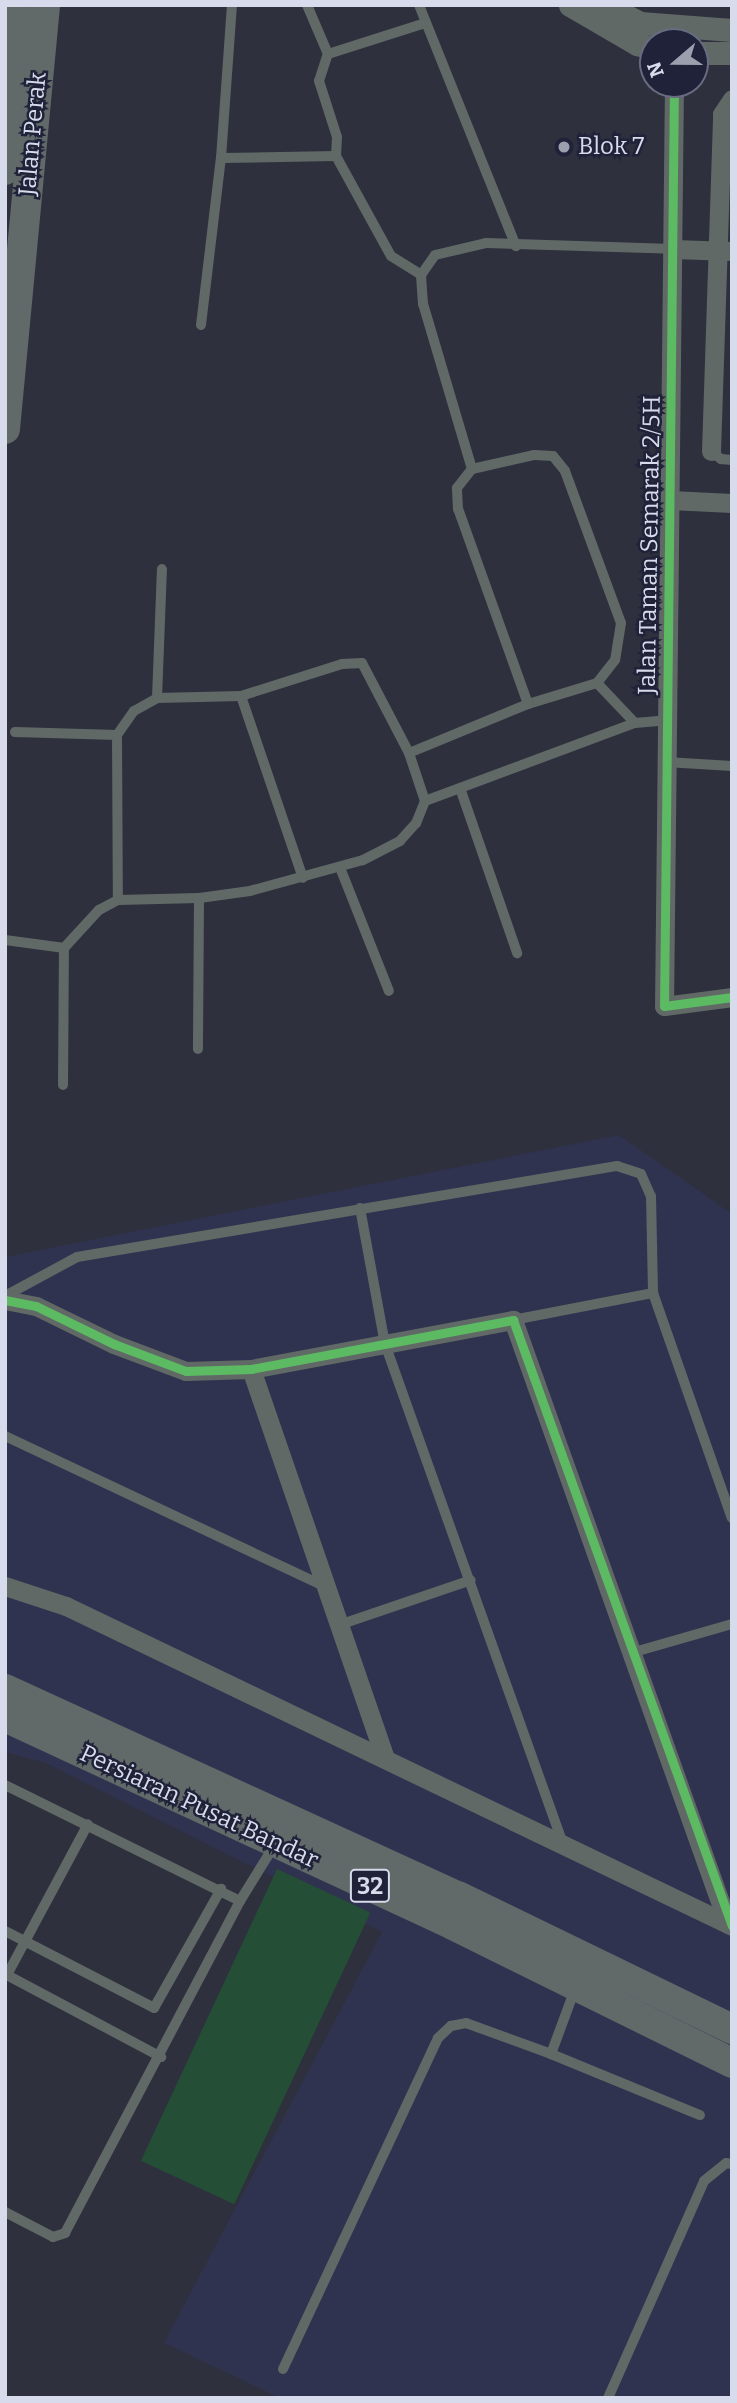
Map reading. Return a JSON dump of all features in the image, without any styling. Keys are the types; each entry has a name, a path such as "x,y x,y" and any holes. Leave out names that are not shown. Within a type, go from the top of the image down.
{"main road":[{"name":"Jalan Perak","path":"6,154 17,5"},
{"name":"Jalan Perak","path":"5,429 45,5"},
{"name":"Persiaran Pusat Bandar","path":"5,1689 458,1896 732,2029"},
{"name":"Persiaran Pusat Bandar","path":"5,1717 577,1985 732,2063"}],"street":[{"path":"570,5 639,44"},
{"path":"605,5 655,28"},
{"path":"709,32 732,30"},
{"path":"709,53 732,53"},
{"name":"Jalan Taman Semarak 2/5H","path":"674,98 664,1006 732,997"},
{"path":"711,451 724,250 722,114 732,99"},
{"path":"673,249 724,250"},
{"path":"670,500 732,503"},
{"path":"5,1298 36,1306 114,1344 186,1371 251,1370 513,1320 730,1925"},
{"path":"251,1370 384,1755"},
{"path":"5,1586 66,1606 384,1755 564,1848 730,1925"}],"lane":[{"path":"201,325 221,158 232,5"},
{"path":"307,5 328,54 319,81 337,137 336,156 340,170 391,256 421,275"},
{"path":"419,5 516,246"},
{"path":"328,54 426,23"},
{"path":"221,158 336,156"},
{"path":"472,470 423,304 421,275 435,255 486,243 673,249"},
{"path":"711,451 721,459 732,460"},
{"path":"409,753 528,704 597,683 615,660 621,623 565,471 553,456 534,454 472,470 457,488 458,509 528,704"},
{"path":"157,698 162,569"},
{"path":"63,1085 64,948 99,910 118,900 199,898 341,870 400,841 416,823 425,801 409,753 362,663 342,664 241,696 157,698 134,711 117,735 118,900"},
{"path":"597,683 635,723"},
{"path":"241,696 303,878"},
{"path":"425,801 635,723 667,720"},
{"path":"15,732 117,735"},
{"path":"666,762 732,766"},
{"path":"460,788 517,953"},
{"path":"341,870 389,991"},
{"path":"198,1049 199,898"},
{"path":"5,940 64,948"},
{"path":"5,1298 78,1257 617,1166 641,1174 651,1196 653,1293 732,1518"},
{"path":"360,1208 386,1344 564,1848"},
{"path":"513,1320 653,1293"},
{"path":"5,1436 326,1587"},
{"path":"339,1625 471,1580"},
{"path":"631,1653 732,1624"},
{"path":"5,1785 221,1889 240,1901"},
{"path":"88,1824 28,1943 6,1975 161,2057"},
{"path":"5,2212 53,2237 65,2233 161,2057 240,1901 276,1843"},
{"path":"5,1931 154,2008 221,1889"},
{"path":"551,2054 577,1985"},
{"path":"283,2369 438,2038 451,2026 466,2023 551,2054 700,2115"},
{"path":"608,2398 704,2181 726,2163 732,2164"}],"shaded area":[{"path":"619,1135 732,1214 732,2398 280,2398 164,2343 382,1932 46,1763 5,1752 5,1257"}],"green space":[{"path":"277,1869 370,1913 234,2204 141,2161"}],"cycle path":[{"path":"674,98 664,1006 732,997"},
{"path":"5,1300 36,1306 114,1344 186,1371 251,1369 513,1320 732,1926"}],"place":[{"name":"Blok 7","path":"564,147"}]}
